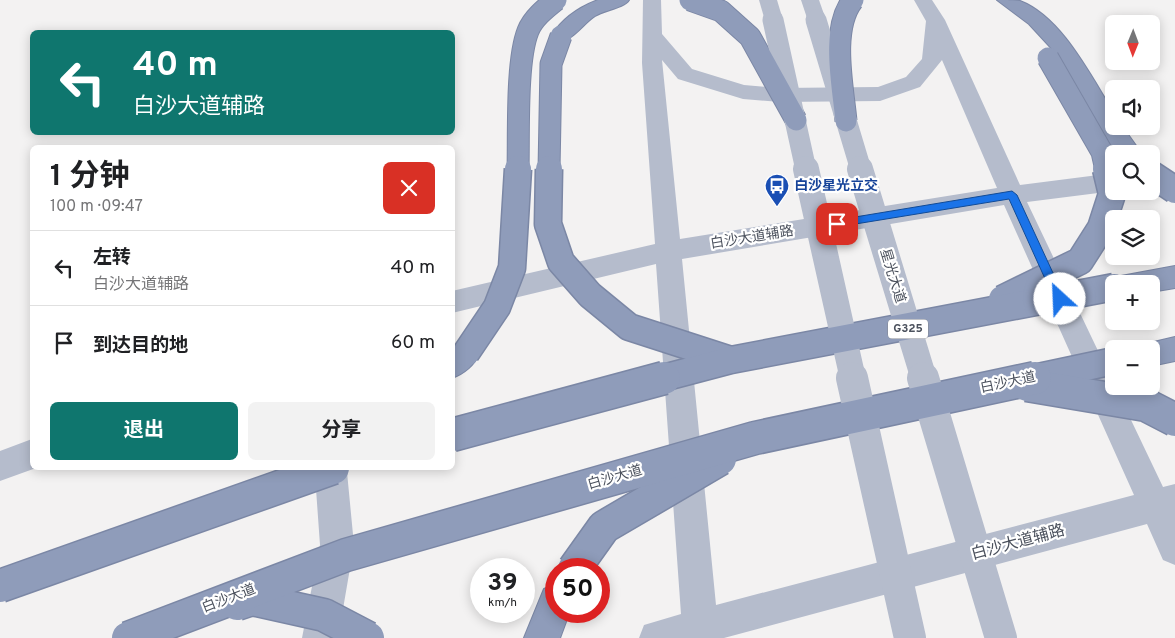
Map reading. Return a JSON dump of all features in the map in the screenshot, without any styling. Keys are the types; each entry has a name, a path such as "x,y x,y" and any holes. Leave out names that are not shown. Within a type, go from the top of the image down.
{"highway":[{"path":"455,362 466,353 497,307 512,268 516,227 522,65 528,31 542,10 556,0"},
{"path":"620,0 589,11 571,23 561,36 551,64 548,224 562,262 590,296 629,328 731,360"},
{"path":"690,0 721,11 750,37 796,120"},
{"path":"846,121 840,29 848,4 853,0"},
{"path":"968,315 1080,261 1101,228 1112,194 1102,152 1048,58 997,1"},
{"path":"997,1 1036,20 1061,46 1122,145"},
{"path":"1160,181 1175,190"},
{"path":"1160,279 1175,277"},
{"path":"455,434 731,360 1105,289"},
{"path":"1160,352 1175,349"},
{"name":"白沙大道","path":"139,634 346,555 755,438 1105,363"},
{"path":"1010,382 1146,405 1175,420"},
{"path":"582,558 604,527 755,438"},
{"path":"209,511 283,470"},
{"path":"0,586 327,470"},
{"path":"139,634 252,599 324,615 368,638"},
{"path":"542,638 548,623"}],"main road":[{"path":"652,0 652,63 701,632"},
{"path":"768,0 910,638"},
{"name":"星光大道","path":"810,0 1000,638"},
{"path":"651,34 685,74 743,92 780,95 880,94 913,82 932,61 929,10"},
{"path":"929,10 1012,195 1165,503 1175,548"},
{"path":"1160,174 1175,173"},
{"name":"白沙大道辅路","path":"455,301 668,251 1012,195 1105,183"},
{"path":"0,466 30,455"},
{"path":"320,638 337,545 330,470"},
{"name":"白沙大道辅路","path":"657,638 701,632 1165,503"}],"place":[{"name":"白沙星光立交","path":"777,207"}],"route":[{"path":"837,224 1012,195 1060,299"}]}
